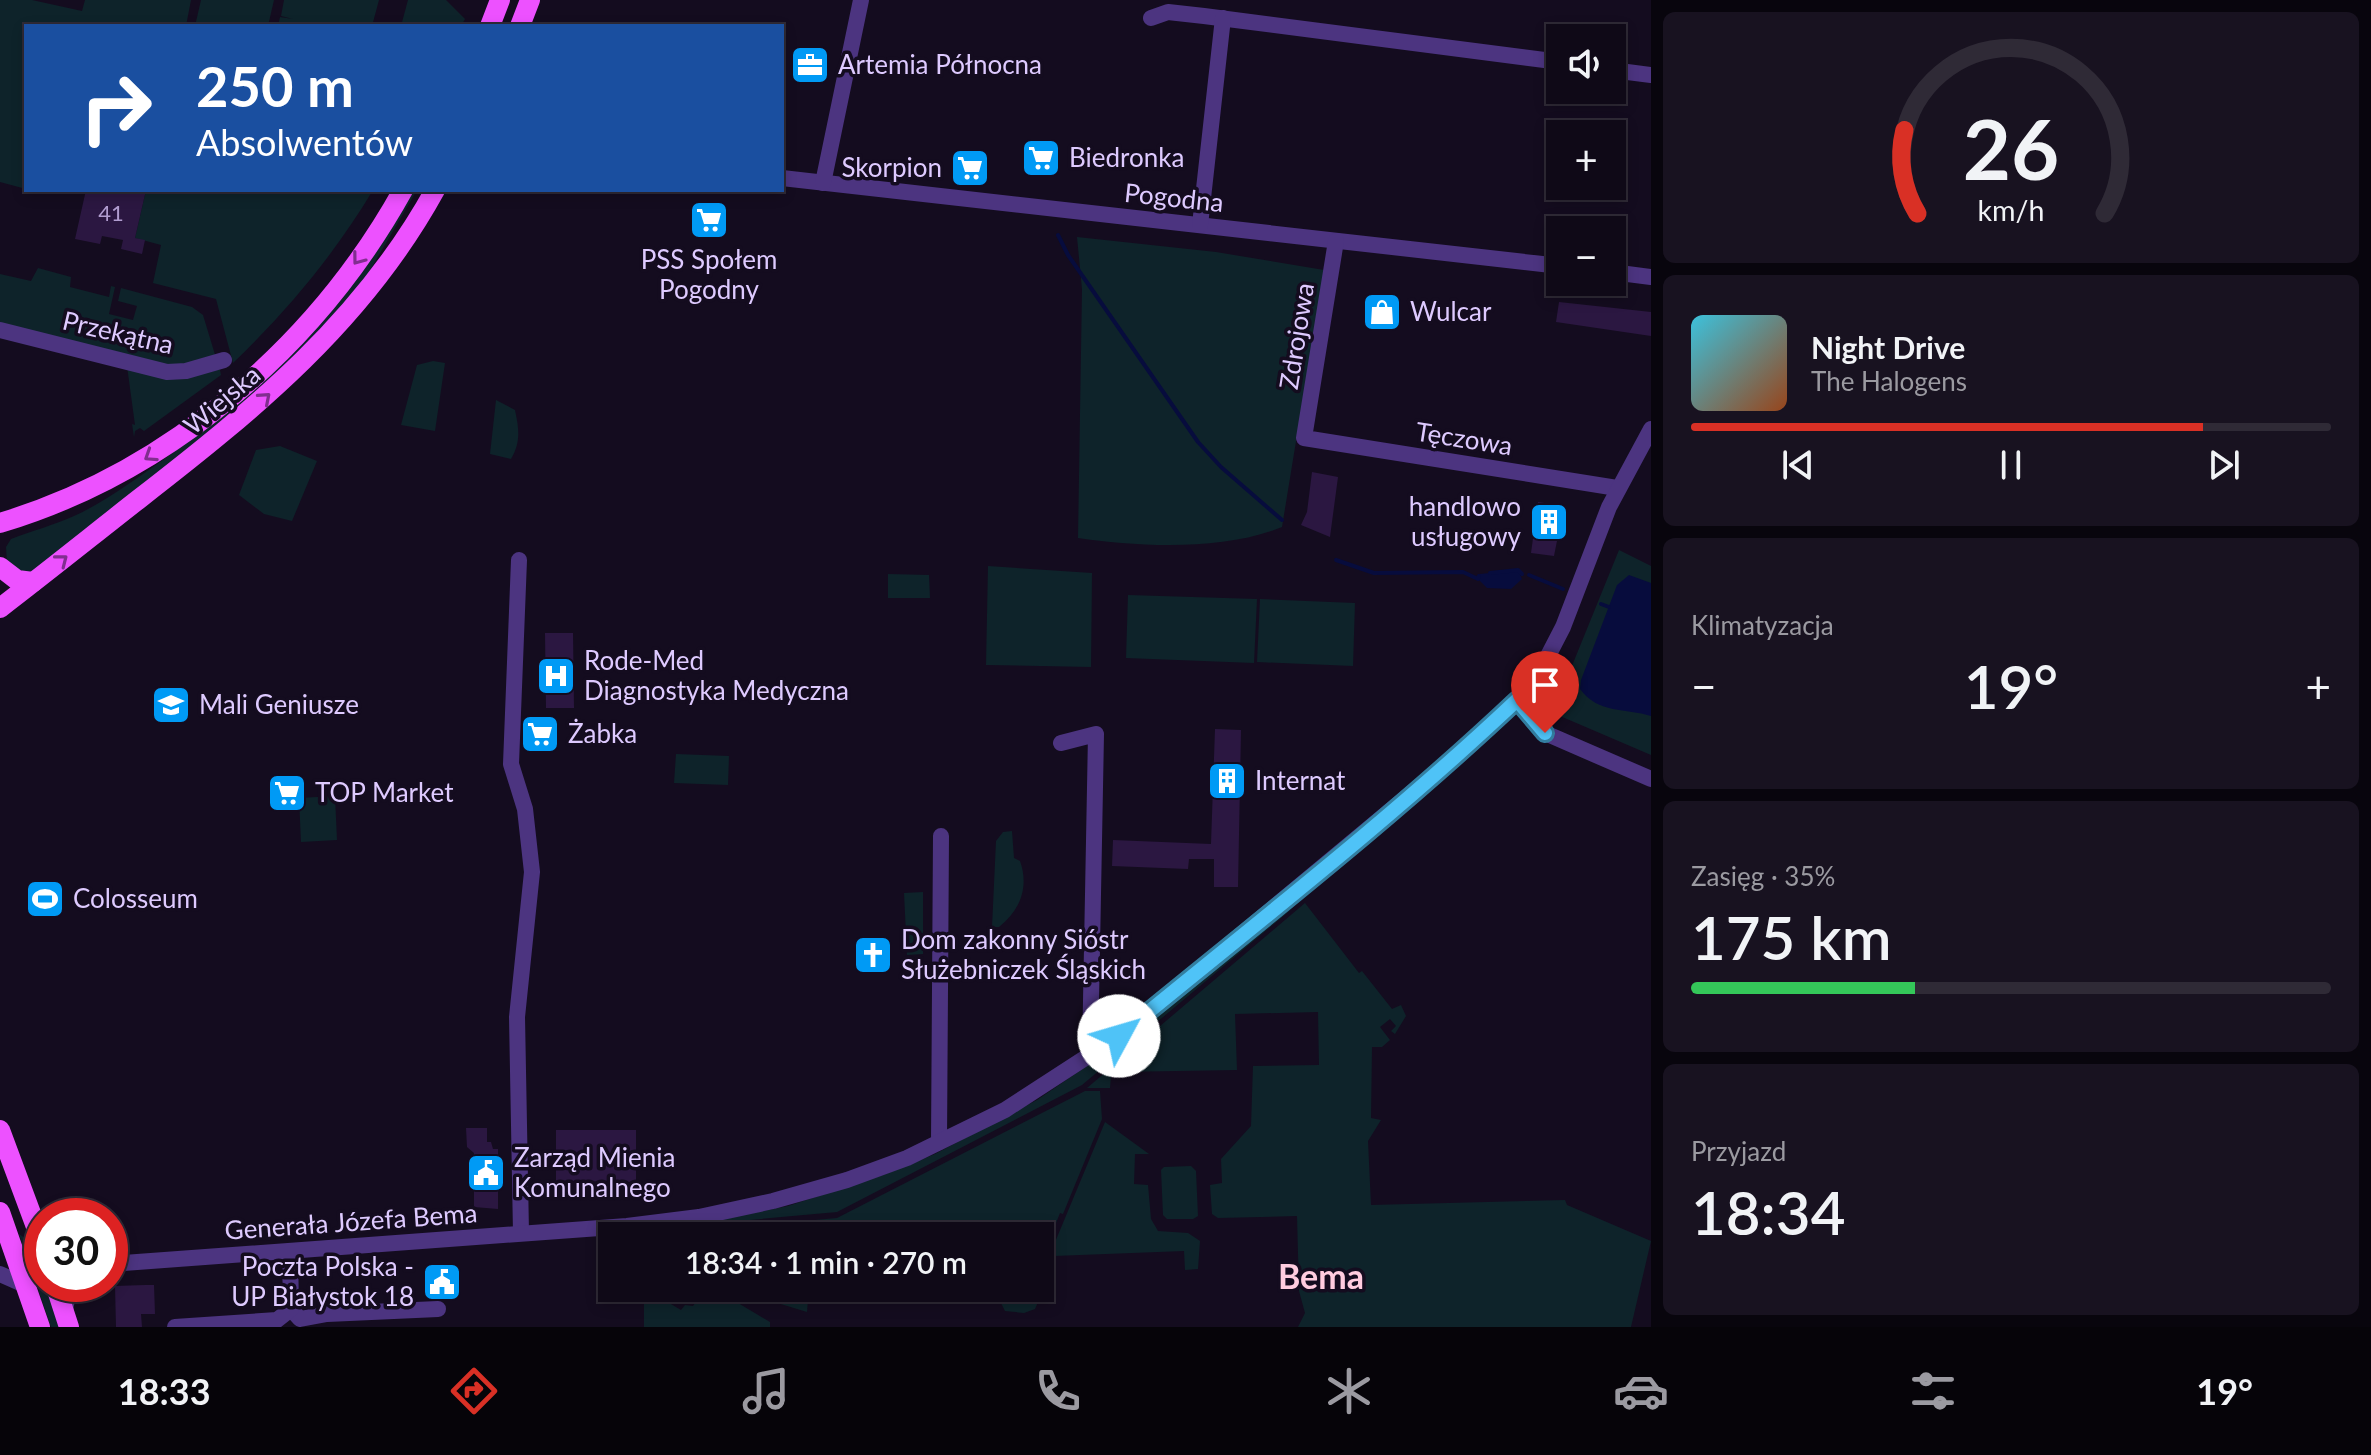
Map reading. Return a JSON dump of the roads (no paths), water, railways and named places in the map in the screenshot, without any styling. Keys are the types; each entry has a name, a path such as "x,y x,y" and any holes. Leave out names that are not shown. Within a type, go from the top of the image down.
{"main road":[{"path":"491,24 500,0"},
{"path":"521,24 530,0"},
{"name":"Wiejska","path":"8,520 73,498 129,470 187,431 234,394 312,319 362,254 402,192"},
{"name":"Wiejska","path":"0,608 284,382 327,338 379,275 434,192"},
{"path":"0,540 8,520"},
{"path":"0,567 17,580 33,582"},
{"path":"0,1130 25,1198"},
{"path":"0,1212 24,1278"},
{"path":"31,1302 38,1326"}],"street":[{"path":"823,183 861,0"},
{"path":"1151,18 1168,12 1546,60"},
{"path":"1200,225 1223,18"},
{"path":"1626,72 1651,75"},
{"name":"Pogodna","path":"784,178 1546,264"},
{"name":"Zdrojowa","path":"1304,438 1336,241"},
{"path":"1626,274 1651,277"},
{"name":"Przekątna","path":"0,330 167,372 186,371 224,360"},
{"name":"Generała Józefa Bema","path":"128,1263 627,1226 746,1207 847,1180 939,1142 1005,1110 1090,1055 1305,883 1475,740 1517,700 1535,681 1551,654 1617,488 1651,429"},
{"name":"Tęczowa","path":"1304,438 1617,488"},
{"path":"519,560 511,764 523,802 532,872 517,1017 521,1233"},
{"path":"1517,700 1545,733 1651,779"},
{"path":"1061,743 1096,734 1090,1055"},
{"path":"939,1142 941,836"},
{"path":"0,1268 12,1245"},
{"path":"290,1251 291,1309 300,1319 327,1314 438,1309"},
{"path":"0,1274 24,1285"},
{"path":"175,1327 277,1320 291,1309"}],"waterway":[{"path":"1058,235 1068,255 1198,442 1221,467 1282,520"},
{"path":"1336,560 1374,573 1463,572 1478,579 1479,576"},
{"path":"1490,573 1518,570 1522,574"},
{"path":"1529,575 1563,589"},
{"path":"1601,604 1609,607"}],"place":[{"name":"Artemia Północna","path":"810,65"},
{"name":"Biedronka","path":"1041,158"},
{"name":"Skorpion","path":"970,168"},
{"name":"PSS Społem Pogodny","path":"709,220"},
{"name":"Wulcar","path":"1382,312"},
{"name":"handlowo usługowy","path":"1549,522"},
{"name":"Rode-Med Diagnostyka Medyczna","path":"556,676"},
{"name":"Mali Geniusze","path":"171,705"},
{"name":"Żabka","path":"540,734"},
{"name":"Internat","path":"1227,781"},
{"name":"TOP Market","path":"287,793"},
{"name":"Colosseum","path":"45,899"},
{"name":"Dom zakonny Sióstr Służebniczek Śląskich","path":"873,955"},
{"name":"Zarząd Mienia Komunalnego","path":"486,1173"},
{"name":"Poczta Polska - UP Białystok 18","path":"442,1282"}],"district":[{"name":"Bema","path":"1321,1277"}]}
